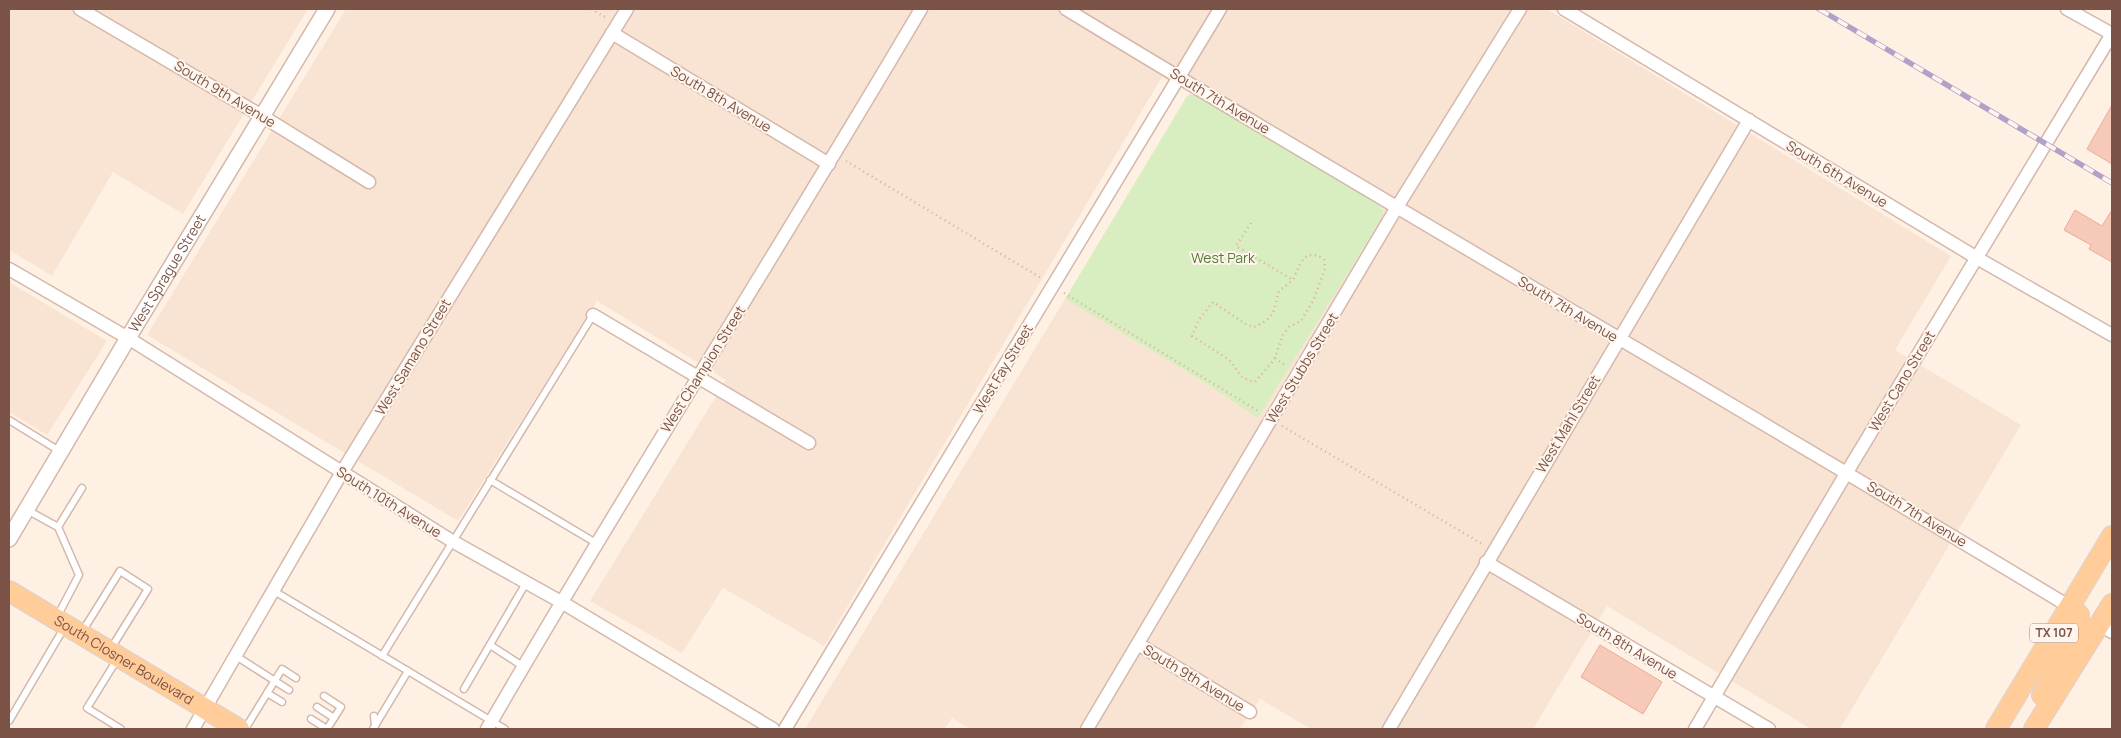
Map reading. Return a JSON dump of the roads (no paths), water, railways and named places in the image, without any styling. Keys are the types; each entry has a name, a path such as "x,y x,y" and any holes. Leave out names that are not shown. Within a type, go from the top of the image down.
{"main road":[{"name":"TX 107","path":"2000,725 2112,536"},
{"name":"South Closner Boulevard","path":"9,591 239,729"},
{"name":"TX 107","path":"2035,728 2106,628 2112,604"},
{"path":"2035,728 2042,692 2079,622 2079,615 2070,607"}],"street":[{"name":"South 9th Avenue","path":"80,9 262,116 369,182"},
{"name":"West Sprague Street","path":"9,539 327,9"},
{"name":"West Samano Street","path":"193,729 342,472 627,9"},
{"name":"West Champion Street","path":"489,725 596,543 829,164 921,9"},
{"name":"South 7th Avenue","path":"1066,9 1618,339 1847,472 2070,607"},
{"name":"West Fay Street","path":"785,729 1220,9"},
{"name":"West Stubbs Street","path":"1087,729 1398,207 1520,9"},
{"name":"South 6th Avenue","path":"1564,9 1976,258 2112,335"},
{"path":"2068,9 2112,34"},
{"name":"South 8th Avenue","path":"612,33 829,164"},
{"name":"West Cano Street","path":"1695,729 1847,472 2112,34"},
{"name":"West Mahl Street","path":"1389,729 1618,339 1750,120"},
{"name":"South 10th Avenue","path":"9,269 128,338 452,541 562,603 773,729"},
{"path":"593,315 809,443"},
{"name":"South 8th Avenue","path":"1486,562 1769,729"},
{"name":"South 9th Avenue","path":"1138,644 1250,712"}],"lane":[{"path":"382,656 593,315"},
{"path":"9,420 61,452"},
{"path":"490,480 596,543"},
{"path":"58,527 82,488"},
{"path":"26,510 58,527 79,576 67,626"},
{"path":"9,721 67,626 120,571 148,589 87,708 121,729"},
{"path":"464,689 526,582"},
{"path":"274,591 408,671 489,725 505,729"},
{"path":"490,645 524,667"},
{"path":"236,656 289,690"},
{"path":"245,729 282,669 296,678"},
{"path":"374,728 408,671"},
{"path":"267,693 282,702"},
{"path":"310,719 327,729 341,707 324,696"},
{"path":"383,699 393,696"},
{"path":"318,707 334,718"},
{"path":"374,716 374,728"}],"railway":[{"path":"1819,9 2112,183"}],"park label":[{"name":"West Park","path":"1223,258"}]}
